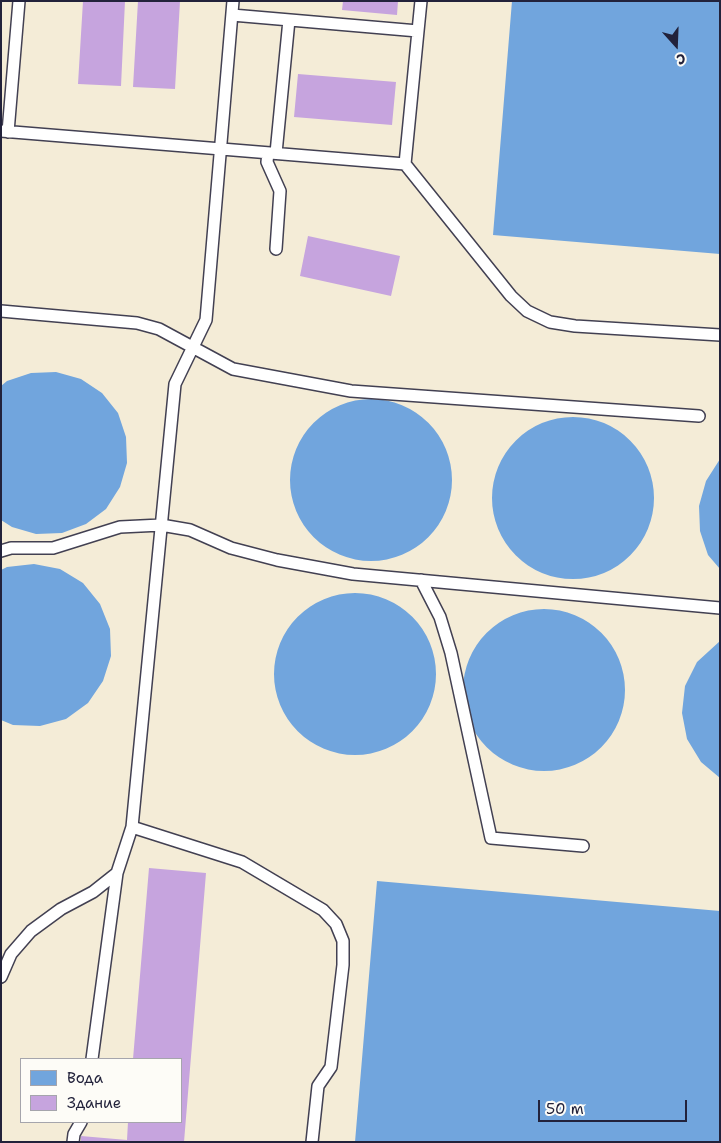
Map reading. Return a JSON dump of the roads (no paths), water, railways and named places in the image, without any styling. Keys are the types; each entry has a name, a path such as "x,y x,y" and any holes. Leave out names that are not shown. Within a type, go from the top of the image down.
{"lane":[{"path":"19,1 4,131 405,164"},
{"path":"92,1058 117,873 132,827 176,384 206,320 233,1"},
{"path":"421,1 405,164 511,296 527,311 550,322 575,326 720,335"},
{"path":"232,15 418,31"},
{"path":"276,249 280,191 267,162 272,153 289,20"},
{"path":"1,310 137,323 159,329 233,368 351,390 699,416"},
{"path":"1,551 11,548 53,548 120,527 162,525 190,530 231,548 278,560 353,574 720,608"},
{"path":"421,580 440,617 451,653 491,838 583,846"},
{"path":"132,827 242,862 323,910 336,924 343,941 343,964 331,1067 318,1086 312,1142"},
{"path":"1,977 12,954 31,931 61,909 93,892 117,873"},
{"path":"73,1142 74,1134 80,1123"}],"water":[{"path":"512,1 720,1 720,254 493,235"},
{"path":"56,372 81,379 102,393 118,413 126,437 127,463 120,487 106,509 86,524 62,533 36,534 12,527 1,520 1,386 7,381 31,373"},
{"path":"371,399 402,405 428,423 446,449 452,480 446,511 428,537 402,555 371,561 340,555 314,537 296,511 290,480 296,449 314,423 340,405"},
{"path":"573,417 604,423 630,441 648,467 654,498 648,529 630,555 604,573 573,579 542,573 516,555 498,529 492,498 498,467 516,441 542,423"},
{"path":"720,459 720,569 708,555 700,531 699,506 706,481"},
{"path":"34,564 60,569 83,583 100,604 110,629 111,656 103,681 88,703 66,719 40,726 13,725 1,720 1,570 7,567"},
{"path":"355,593 386,599 412,617 430,643 436,674 430,705 412,731 386,749 355,755 324,749 298,731 280,705 274,674 280,643 298,617 324,599"},
{"path":"544,609 575,615 601,633 619,659 625,690 619,721 601,747 575,765 544,771 513,765 487,747 469,721 463,690 469,659 487,633 513,615"},
{"path":"720,641 720,778 701,762 687,739 682,713 685,686 697,662"},
{"path":"377,881 720,911 720,1142 355,1142"}]}
